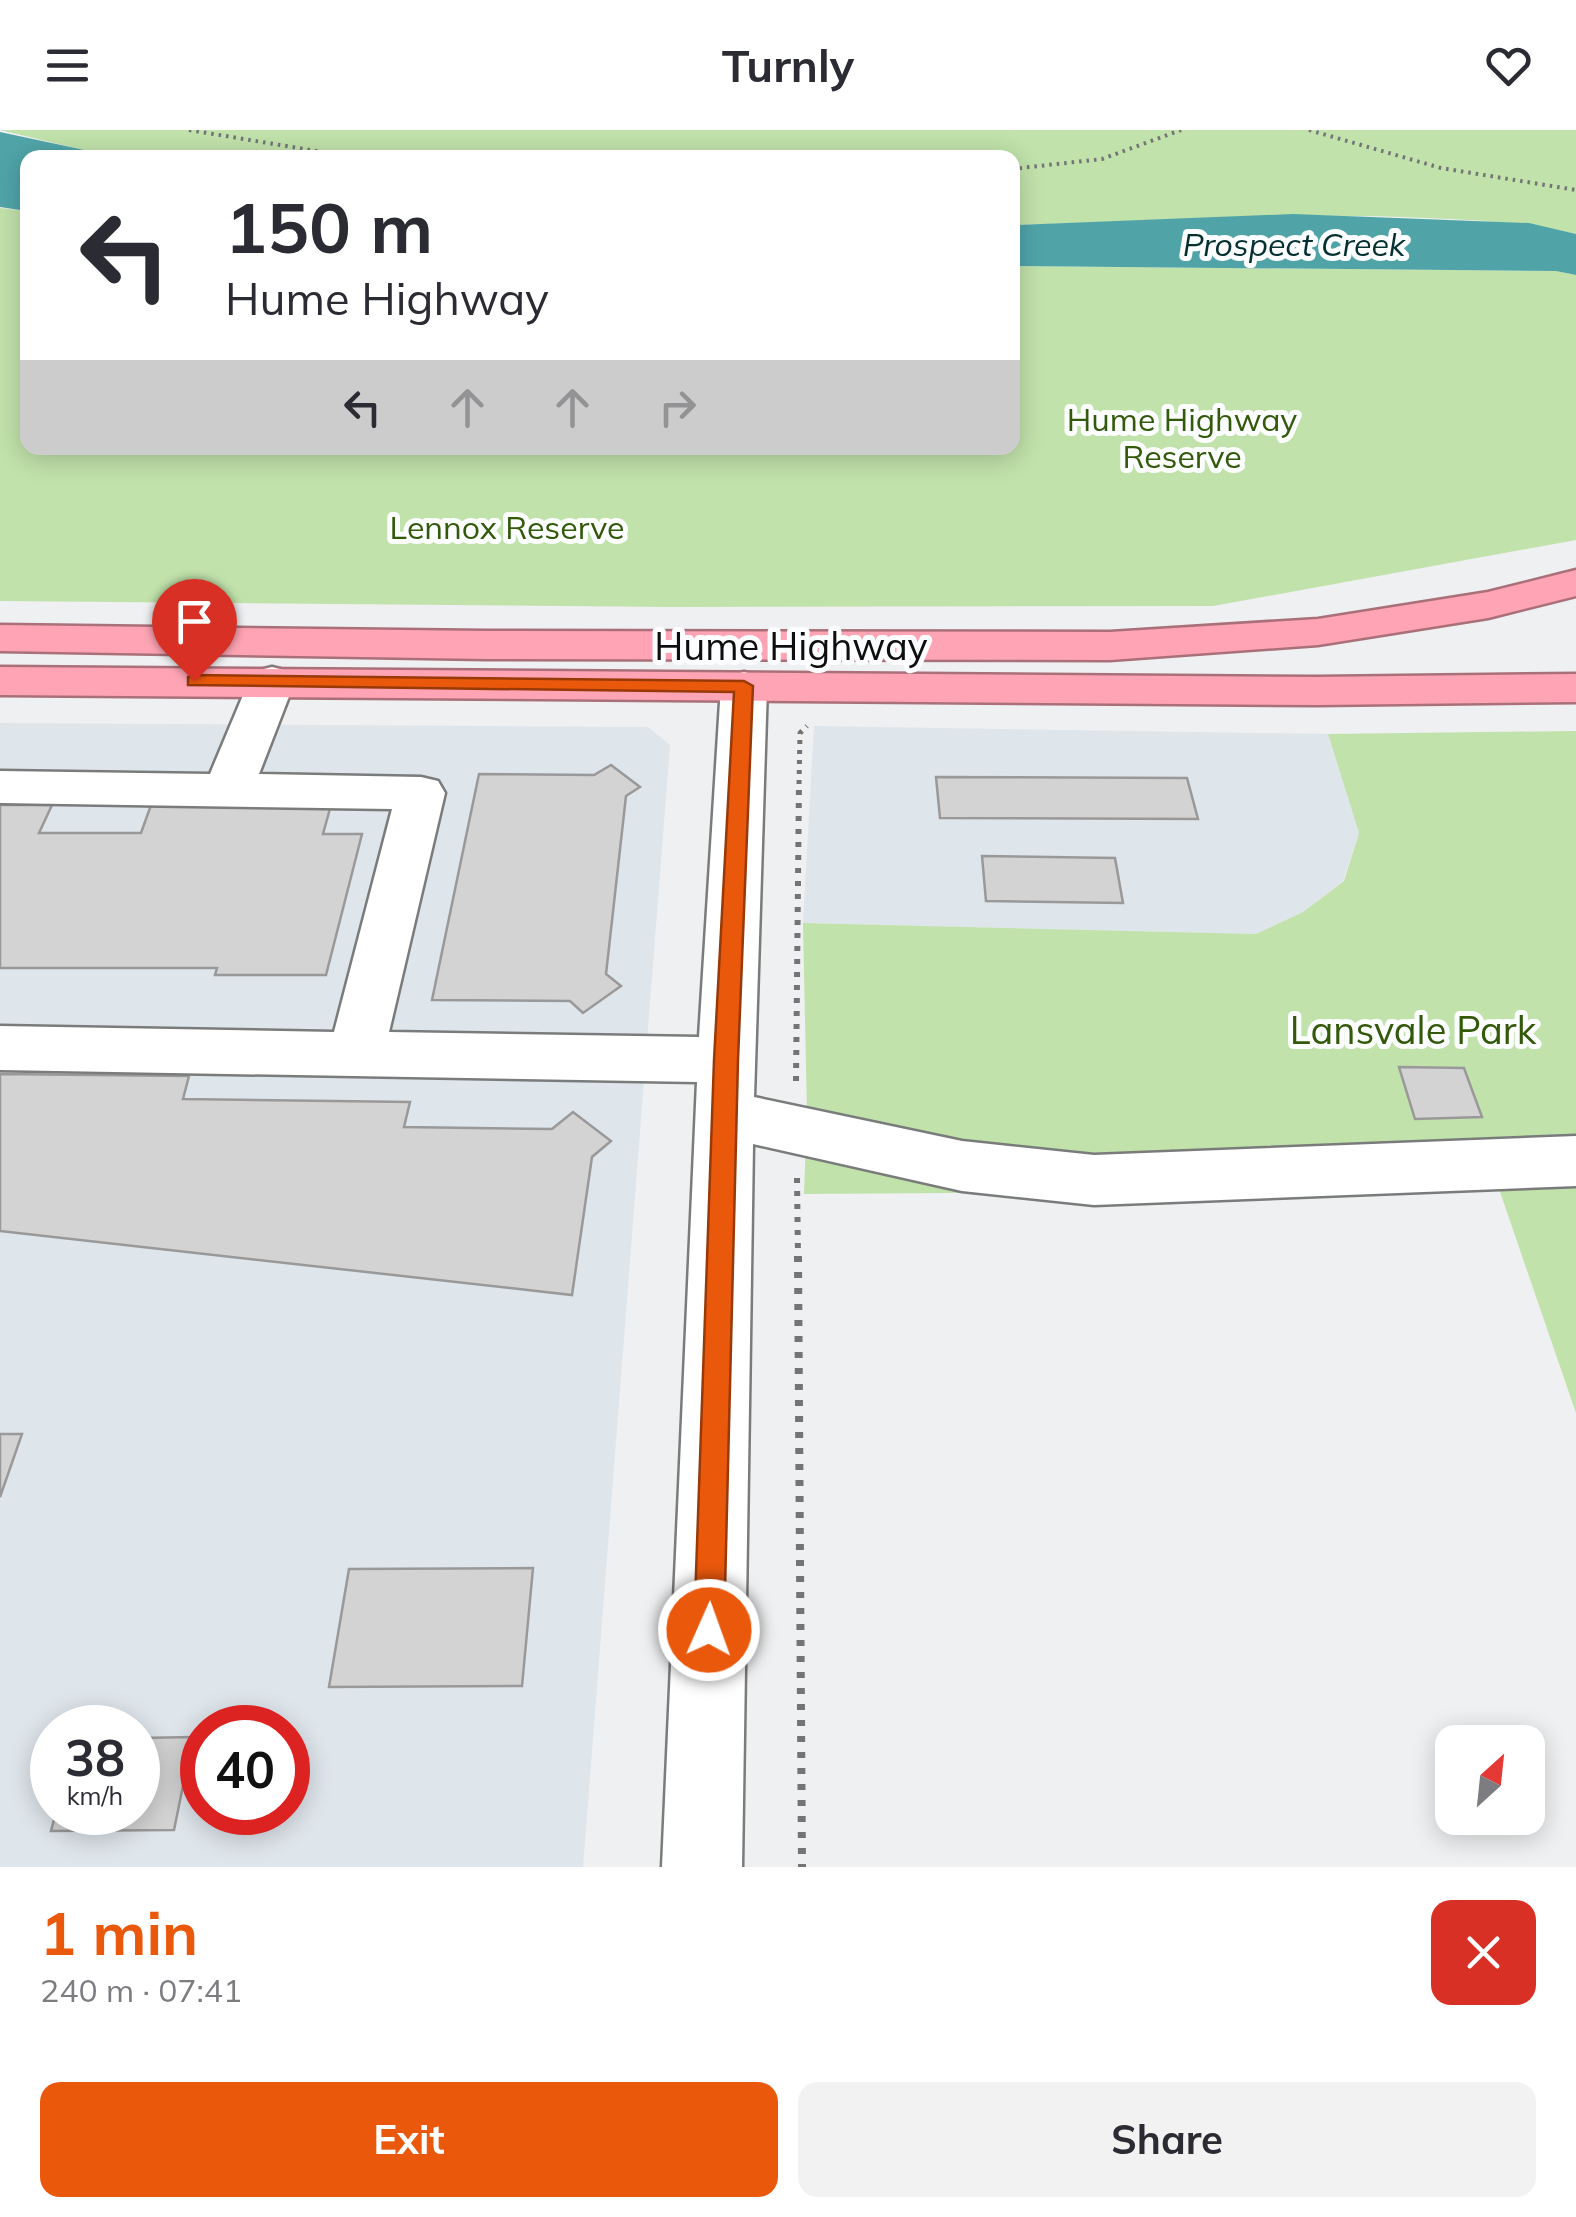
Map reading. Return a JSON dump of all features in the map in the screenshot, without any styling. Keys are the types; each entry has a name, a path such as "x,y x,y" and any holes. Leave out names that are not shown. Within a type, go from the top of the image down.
{"highway":[{"name":"Hume Highway","path":"0,638 486,645 1127,646 1318,632 1488,604 1576,583"},
{"name":"Hume Highway","path":"0,681 1576,688"}],"street":[{"path":"228,790 272,681"},
{"path":"702,1867 725,1088 744,686"},
{"path":"0,787 421,792 356,1054"},
{"path":"0,1048 356,1054 725,1088 796,1127 962,1166 1094,1180 1576,1160"}],"path":[{"path":"189,130 310,150"},
{"path":"1020,168 1102,159 1181,130"},
{"path":"1308,130 1528,185 1576,190"},
{"path":"802,1867 796,1127 800,733 810,721"}],"shaded area":[{"path":"0,723 648,727 670,745 583,1867 0,1867"},
{"path":"814,726 1328,734 1359,833 1343,881 1303,912 1256,934 803,923"}],"green space":[{"path":"0,130 1576,130 1576,234 1501,222 1373,216 1020,225 1020,150 84,150"},
{"name":"Hume Highway Reserve","path":"0,208 20,210 20,455 1020,455 1020,266 1557,271 1576,275 1576,540 1213,606 671,607 0,601"},
{"name":"Lansvale Park","path":"1576,731 1576,1413 1499,1189 804,1194 807,1115 803,923 1256,934 1303,912 1344,881 1359,833 1328,734"}],"water":[{"path":"0,132 84,150 20,150 20,210 0,207"},
{"name":"Prospect Creek","path":"1293,214 1529,223 1576,234 1576,275 1556,271 1020,266 1020,225"}],"building":[{"path":"611,765 640,787 626,796 606,974 621,986 583,1013 570,1001 432,1000 479,774 594,775"},
{"path":"936,777 1187,778 1198,819 940,818"},
{"path":"0,805 52,805 39,833 141,833 151,805 331,805 323,834 362,834 326,975 215,975 217,968 0,968"},
{"path":"982,856 1115,858 1123,903 986,901"},
{"path":"1399,1067 1464,1068 1482,1117 1415,1119"},
{"path":"0,1074 189,1076 183,1099 410,1102 404,1127 552,1129 573,1112 611,1141 592,1157 572,1295 0,1231"},
{"path":"0,1434 22,1434 0,1497"},
{"path":"533,1568 522,1686 329,1687 349,1569"},
{"path":"180,1737 180,1801 174,1830 160,1830 160,1738"}],"route":[{"path":"194,681 744,686 726,1060 709,1630"}],"park label":[{"name":"Lennox Reserve","path":"507,527"}]}
